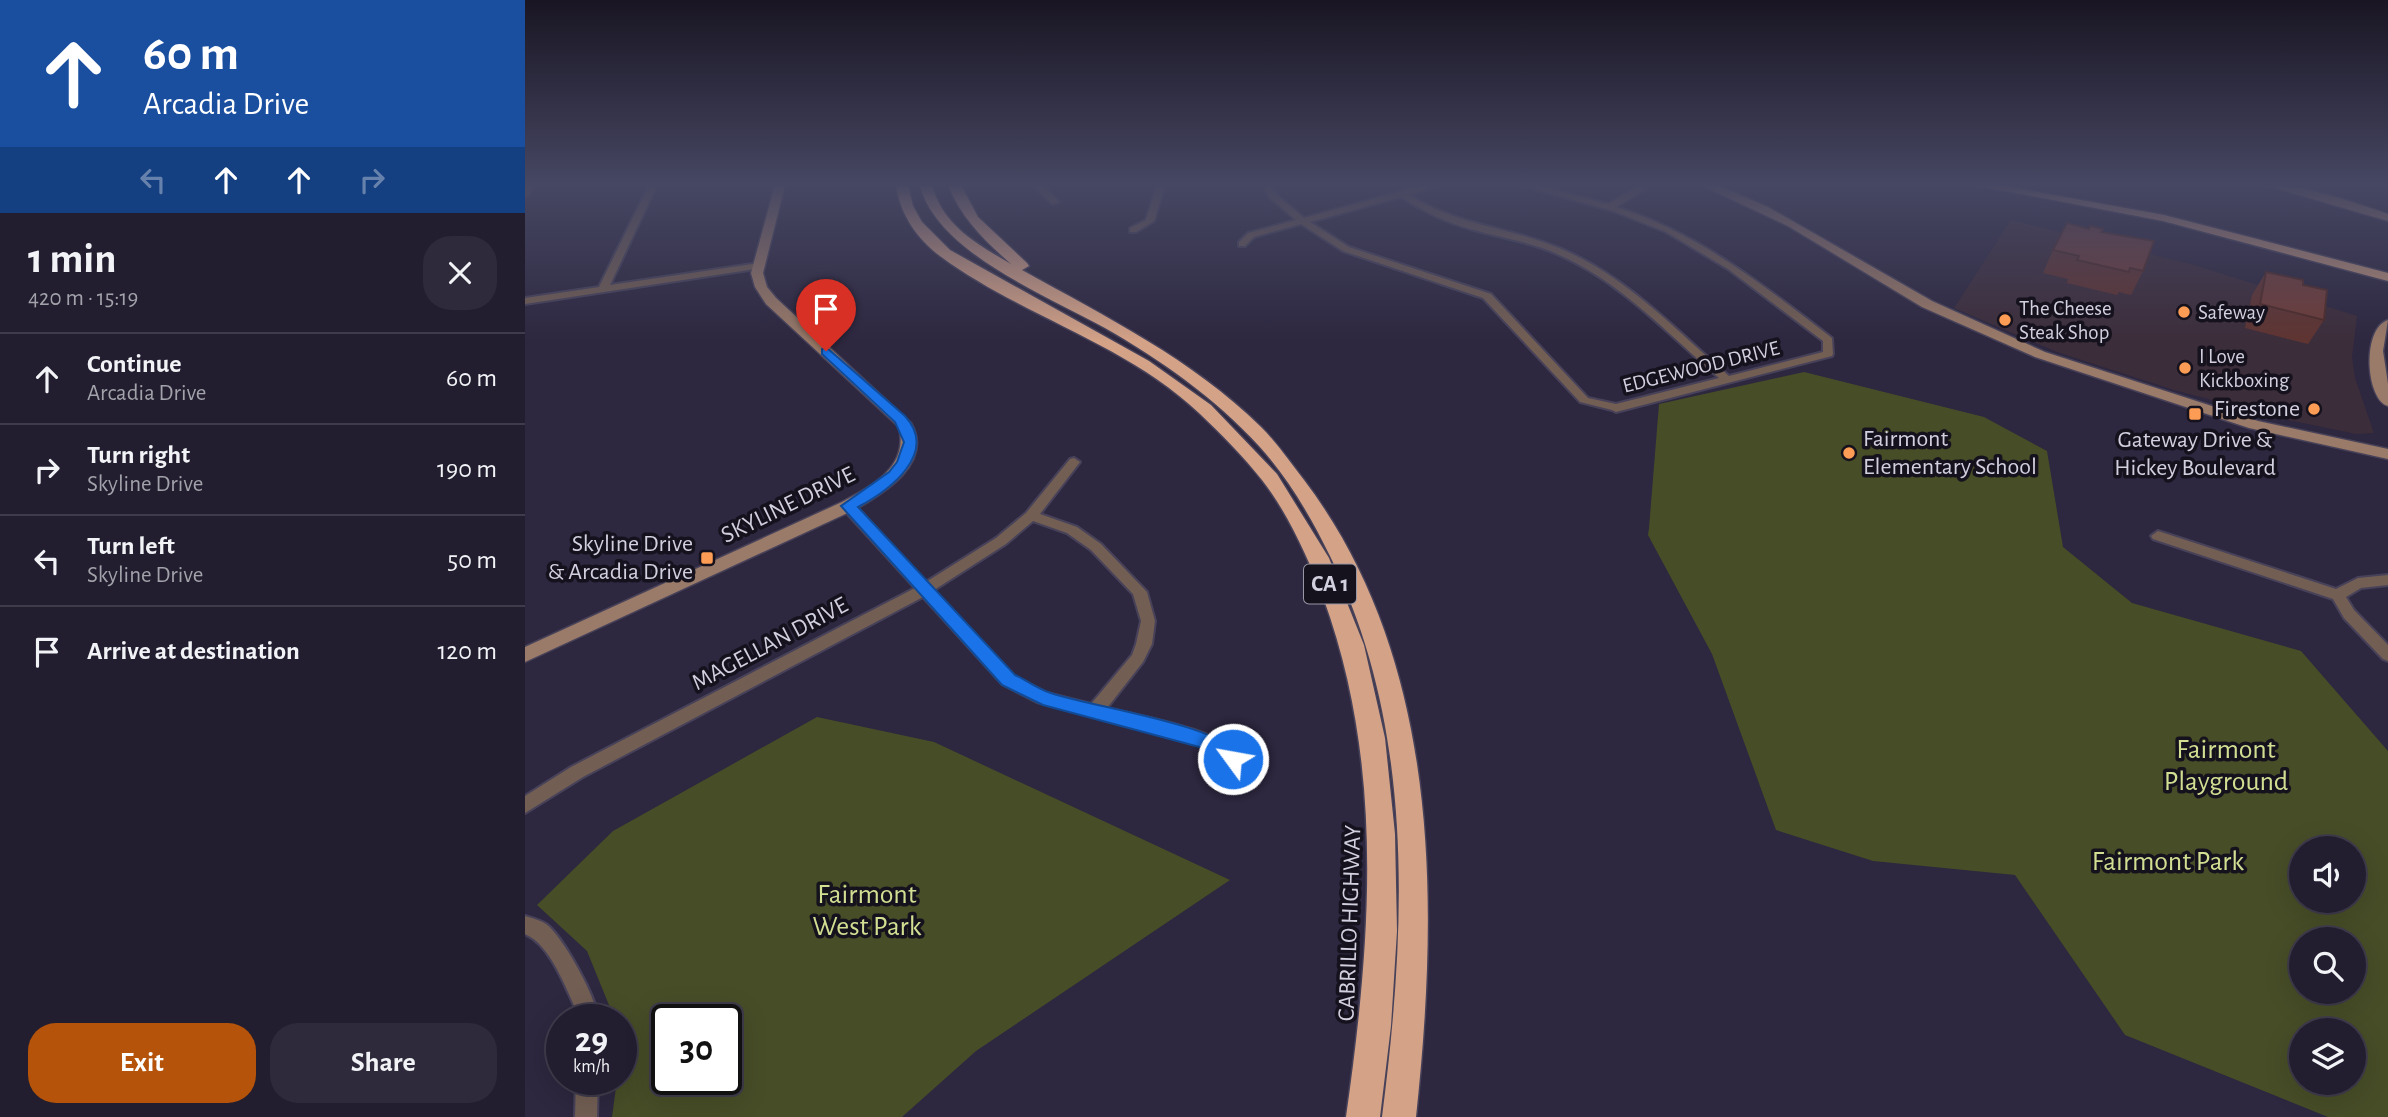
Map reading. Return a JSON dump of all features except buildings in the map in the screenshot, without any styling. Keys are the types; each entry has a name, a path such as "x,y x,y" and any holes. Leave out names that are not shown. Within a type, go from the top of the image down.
{"highway":[{"path":"927,237 930,240"},
{"name":"CABRILLO HIGHWAY","path":"928,237 963,264 1139,360 1207,410 1249,451 1304,528 1342,615 1361,681 1373,741 1381,811 1383,933 1375,1031 1363,1117"},
{"name":"CA 1","path":"960,237 980,252 1142,344 1200,385 1245,422 1267,444 1305,493 1341,553 1361,597 1393,705 1405,769 1411,833 1413,968 1399,1117"},
{"path":"990,237 1045,290"}],"main road":[{"path":"2238,237 2388,278"},
{"path":"2264,237 2385,268"}],"street":[{"path":"603,289 628,237"},
{"path":"525,301 758,266 766,237"},
{"path":"1242,244 1249,237"},
{"name":"EDGEWOOD DRIVE","path":"1327,237 1346,249 1487,296 1584,400 1616,408 1828,354 1828,340 1724,262 1682,237"},
{"path":"1508,237 1558,250 1601,273 1726,379"},
{"path":"1814,237 1900,289 1989,334 2103,378 2272,430 2388,454"},
{"name":"SKYLINE DRIVE","path":"525,655 848,506 882,485 899,469 909,452 909,433 900,419 771,300 758,280 758,266"},
{"path":"2388,324 2378,337 2376,360 2388,402"},
{"path":"2237,418 2257,418 2388,446"},
{"name":"MAGELLAN DRIVE","path":"525,805 577,772 925,589 1001,541 1031,516 1074,462"},
{"path":"848,506 1008,680 1043,698 1209,741 1233,759"},
{"path":"1031,516 1073,530 1096,547 1140,592 1148,621 1144,644 1138,658 1094,712"},
{"path":"2158,536 2338,594 2349,614 2388,656"},
{"path":"2338,594 2358,583 2388,580"},
{"path":"525,925 540,931 562,958 584,1004"},
{"path":"586,1095 586,1117"}],"shaded area":[{"path":"2000,237 2081,237 2194,265 2357,316 2352,357 2355,378 2374,433 2356,434 2284,419 2174,390 2057,352 1954,308"}],"green space":[{"path":"1804,372 1984,417 2047,451 2063,547 2132,603 2301,651 2388,751 2388,1117 2328,1117 2125,1035 2015,875 1873,861 1776,830 1712,654 1648,535 1659,404"},
{"name":"Fairmont West Park","path":"817,717 934,742 1230,880 976,1051 902,1117 612,1117 615,1095 637,1095 637,1004 609,1004 587,951 537,905 613,831"}],"place":[{"name":"Safeway","path":"2184,312"},
{"name":"The Cheese Steak Shop","path":"2005,320"},
{"name":"I Love Kickboxing","path":"2185,368"},
{"name":"Firestone","path":"2314,409"},
{"name":"Gateway Drive & Hickey Boulevard","path":"2195,414"},
{"name":"Fairmont Elementary School","path":"1849,453"},
{"name":"Skyline Drive & Arcadia Drive","path":"707,558"}],"route":[{"path":"826,351 900,419 906,426 911,442 904,464 894,475 848,506 1008,680 1043,698 1209,741 1233,759"}],"park label":[{"name":"Fairmont Playground","path":"2226,766"},
{"name":"Fairmont Park","path":"2168,862"}]}
